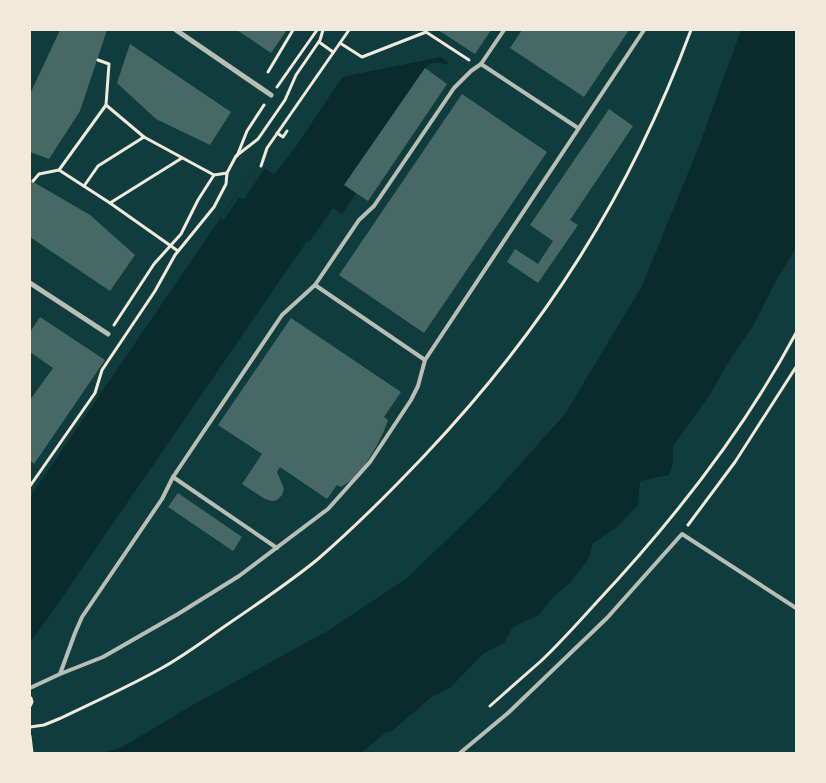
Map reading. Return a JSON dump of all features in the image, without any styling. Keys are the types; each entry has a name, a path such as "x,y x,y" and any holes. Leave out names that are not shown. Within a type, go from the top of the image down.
{"street":[{"path":"176,30 271,95"},
{"path":"30,283 108,334"}],"lane":[{"path":"60,674 82,618 162,499 173,477 282,316 315,285 359,220 374,206 454,88 480,65 504,30"},
{"path":"30,688 60,674 89,664 224,586 333,504 370,462 415,394 425,360 644,30"},
{"path":"480,65 578,128"},
{"path":"315,285 425,360"},
{"path":"173,477 277,548"},
{"path":"460,753 508,713 606,618 682,534 796,608"}],"path":[{"path":"268,72 294,30"},
{"path":"30,486 95,393 102,370 155,291 178,251 214,207 226,184 227,173 247,131 317,30"},
{"path":"236,156 255,142 262,134 287,95 301,66 319,42 323,30"},
{"path":"261,166 266,150 277,133 349,30"},
{"path":"30,726 44,725 61,718 170,663 297,576 380,503 476,400 565,282 609,210 631,168 663,102 691,30"},
{"path":"340,42 362,57 426,32 480,65"},
{"path":"319,42 334,52"},
{"path":"33,181 39,174 59,170 106,105 109,64 98,60"},
{"path":"106,105 144,137 214,175 227,173"},
{"path":"277,133 283,137 287,131"},
{"path":"84,186 98,166 144,137"},
{"path":"110,203 182,158"},
{"path":"59,170 178,251"},
{"path":"108,334 152,267 181,234 198,200 214,175"},
{"path":"490,706 542,660 628,569 662,529 727,444 767,383 796,333"},
{"path":"682,534 735,462 796,367"},
{"path":"30,736 32,753"}],"water":[{"path":"374,30 467,30 447,65 435,63 429,64 425,68 345,184 356,193 342,214 333,208 309,242 307,241 30,642 30,497 258,163 274,175 297,145"},
{"path":"741,30 796,30 796,248 778,277 753,326 727,364 711,393 673,446 673,463 669,475 640,481 638,505 617,527 593,543 588,560 570,583 552,598 539,615 513,627 504,643 484,653 450,688 433,696 392,731 385,733 361,753 105,753 124,746 191,706 329,630 407,578 489,499 565,414 642,286 699,146"}],"pier":[{"path":"373,30 438,30 461,45 449,66 441,57 342,77"},
{"path":"258,163 265,168 244,199 239,197 224,220 221,218"}],"building":[{"path":"60,30 107,30 80,111 49,159 30,152 30,94"},
{"path":"237,30 287,30 271,53"},
{"path":"438,30 491,30 475,54"},
{"path":"522,30 629,30 584,97 510,48"},
{"path":"130,44 231,112 210,145 156,119 117,83"},
{"path":"425,68 447,84 368,201 344,185"},
{"path":"462,94 547,152 424,333 339,275"},
{"path":"609,109 633,126 570,220 578,225 538,283 507,262 515,249 538,264 553,241 530,225"},
{"path":"30,180 90,215 135,255 110,291 30,237"},
{"path":"40,317 105,360 34,464 30,460 30,400 53,368 30,352 30,332"},
{"path":"291,318 401,392 384,417 388,420 384,431 365,465 352,480 341,487 337,485 327,499 280,467 277,472 284,489 282,495 277,500 265,499 242,484 262,454 218,425"},
{"path":"178,493 242,537 233,551 168,507"}]}
